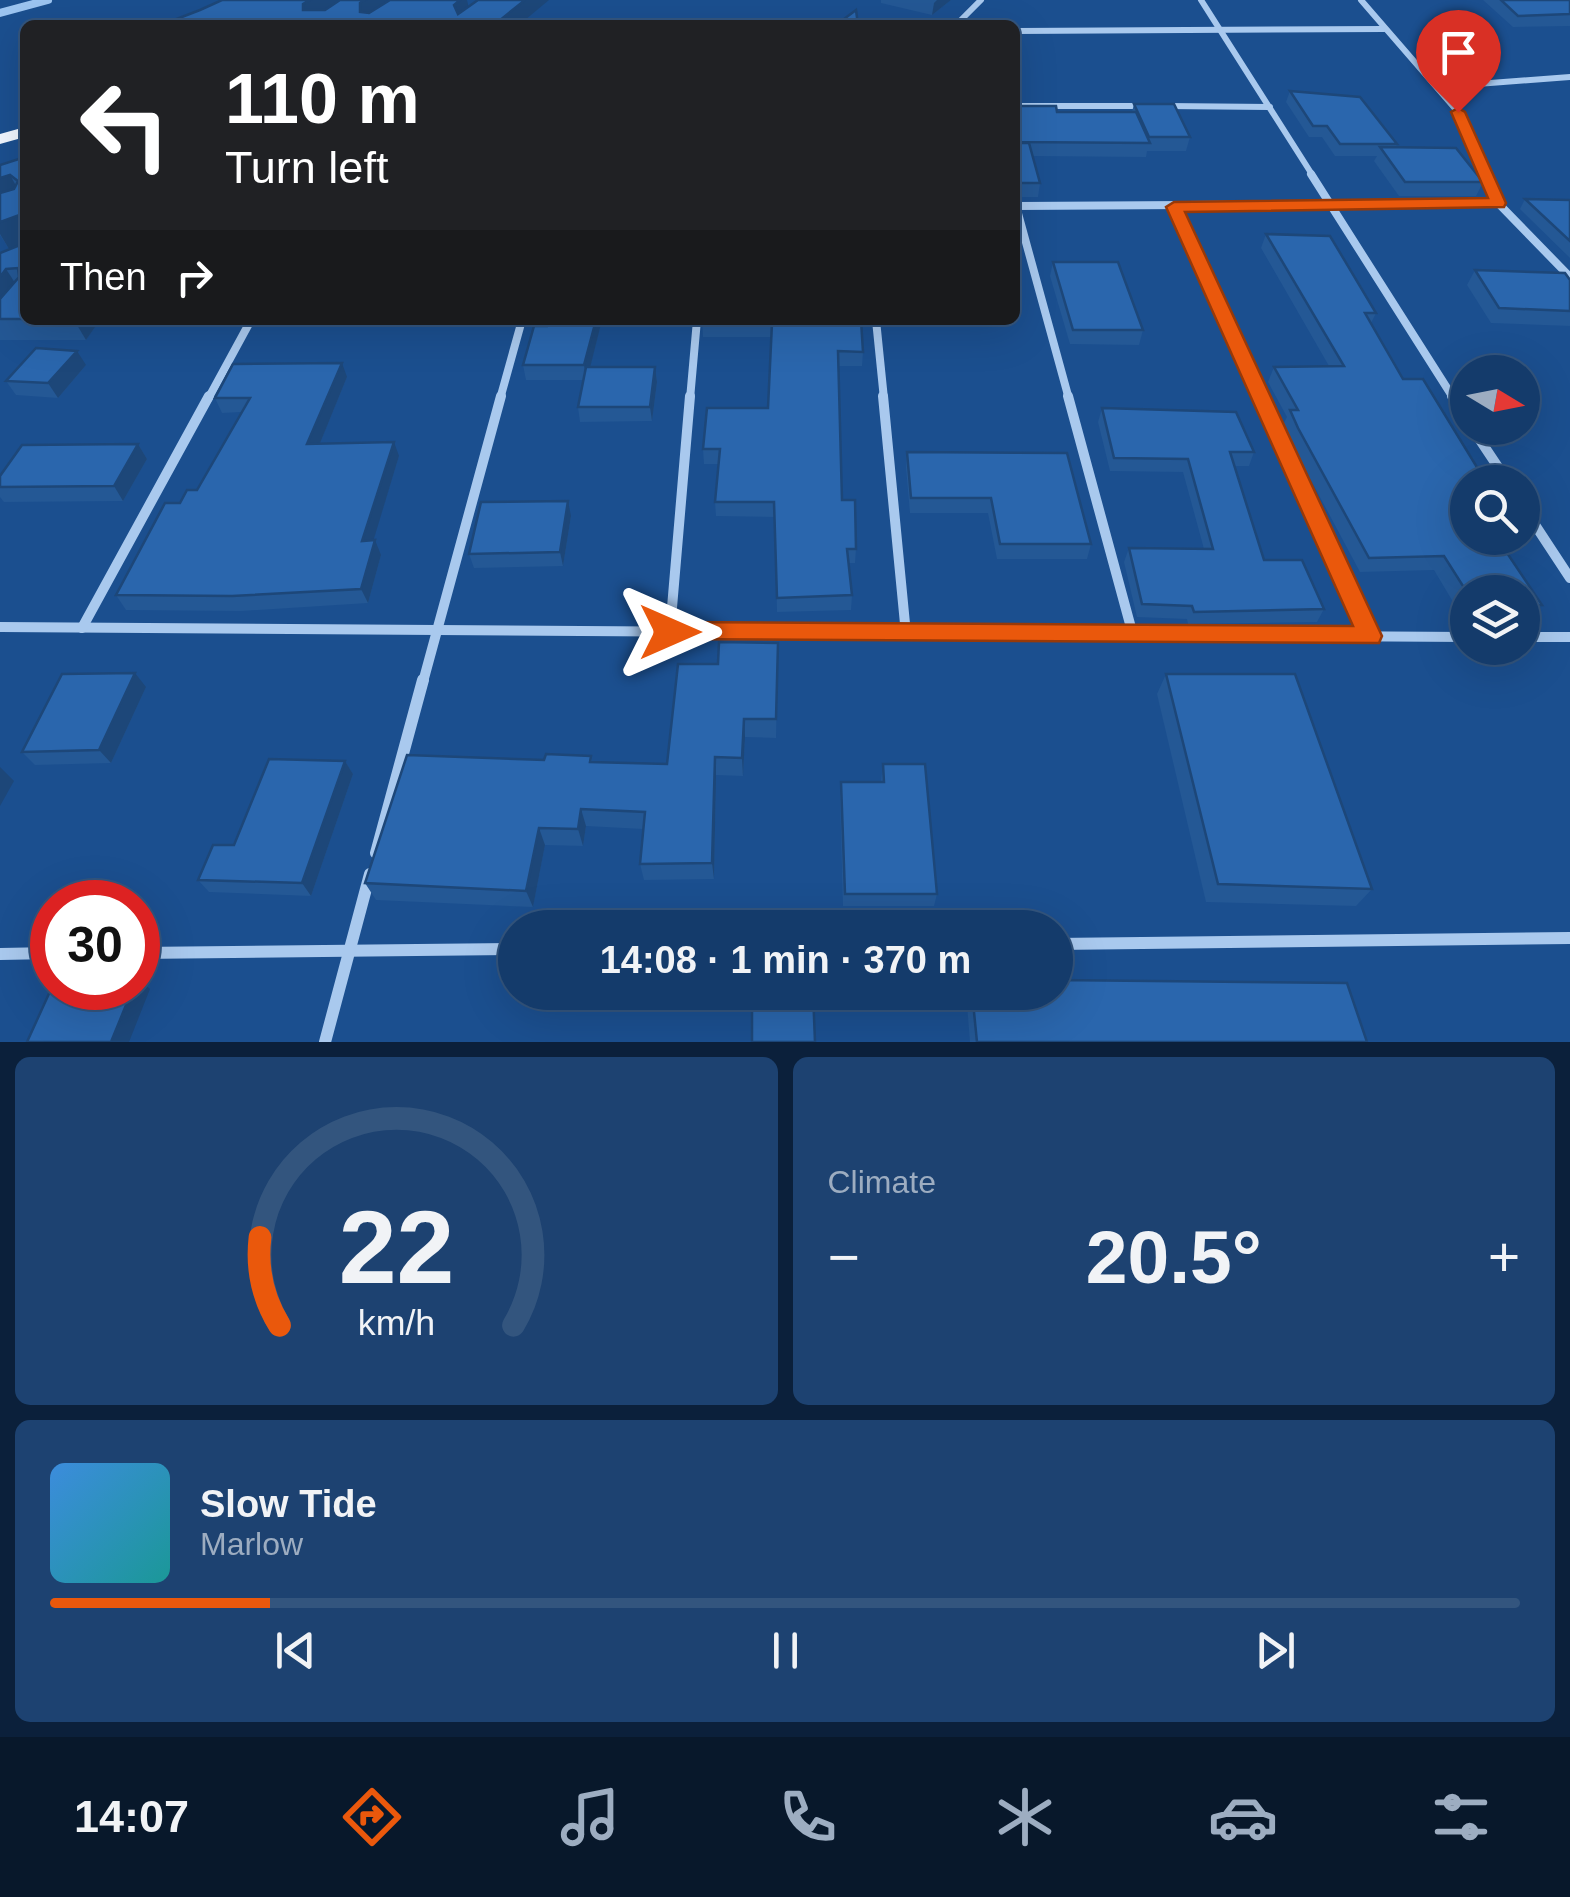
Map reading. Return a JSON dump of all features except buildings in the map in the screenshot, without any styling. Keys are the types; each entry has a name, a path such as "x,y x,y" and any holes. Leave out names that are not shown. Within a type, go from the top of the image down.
{"street":[{"path":"961,20 982,0"},
{"path":"1202,0 1328,207 1450,393"},
{"path":"1361,0 1458,112 1498,203 1570,277"},
{"path":"1020,30 1384,29"},
{"path":"1438,87 1570,76"},
{"path":"1020,106 1270,107"},
{"path":"1020,206 1498,203"},
{"path":"1174,207 1370,636"},
{"path":"1020,221 1133,635"},
{"path":"82,628 248,325"},
{"path":"325,1042 434,630 521,325"},
{"path":"670,632 697,325"},
{"path":"876,325 906,634"},
{"path":"1540,532 1570,578"},
{"path":"0,627 1450,637"},
{"path":"1540,637 1570,638"},
{"path":"1073,944 1570,938"},
{"path":"160,953 498,950"},
{"path":"0,954 30,953"}],"waterway":[{"path":"0,13 48,0"}],"route":[{"path":"670,632 1370,636 1174,207 1498,203 1488,190 1458,112"}]}
